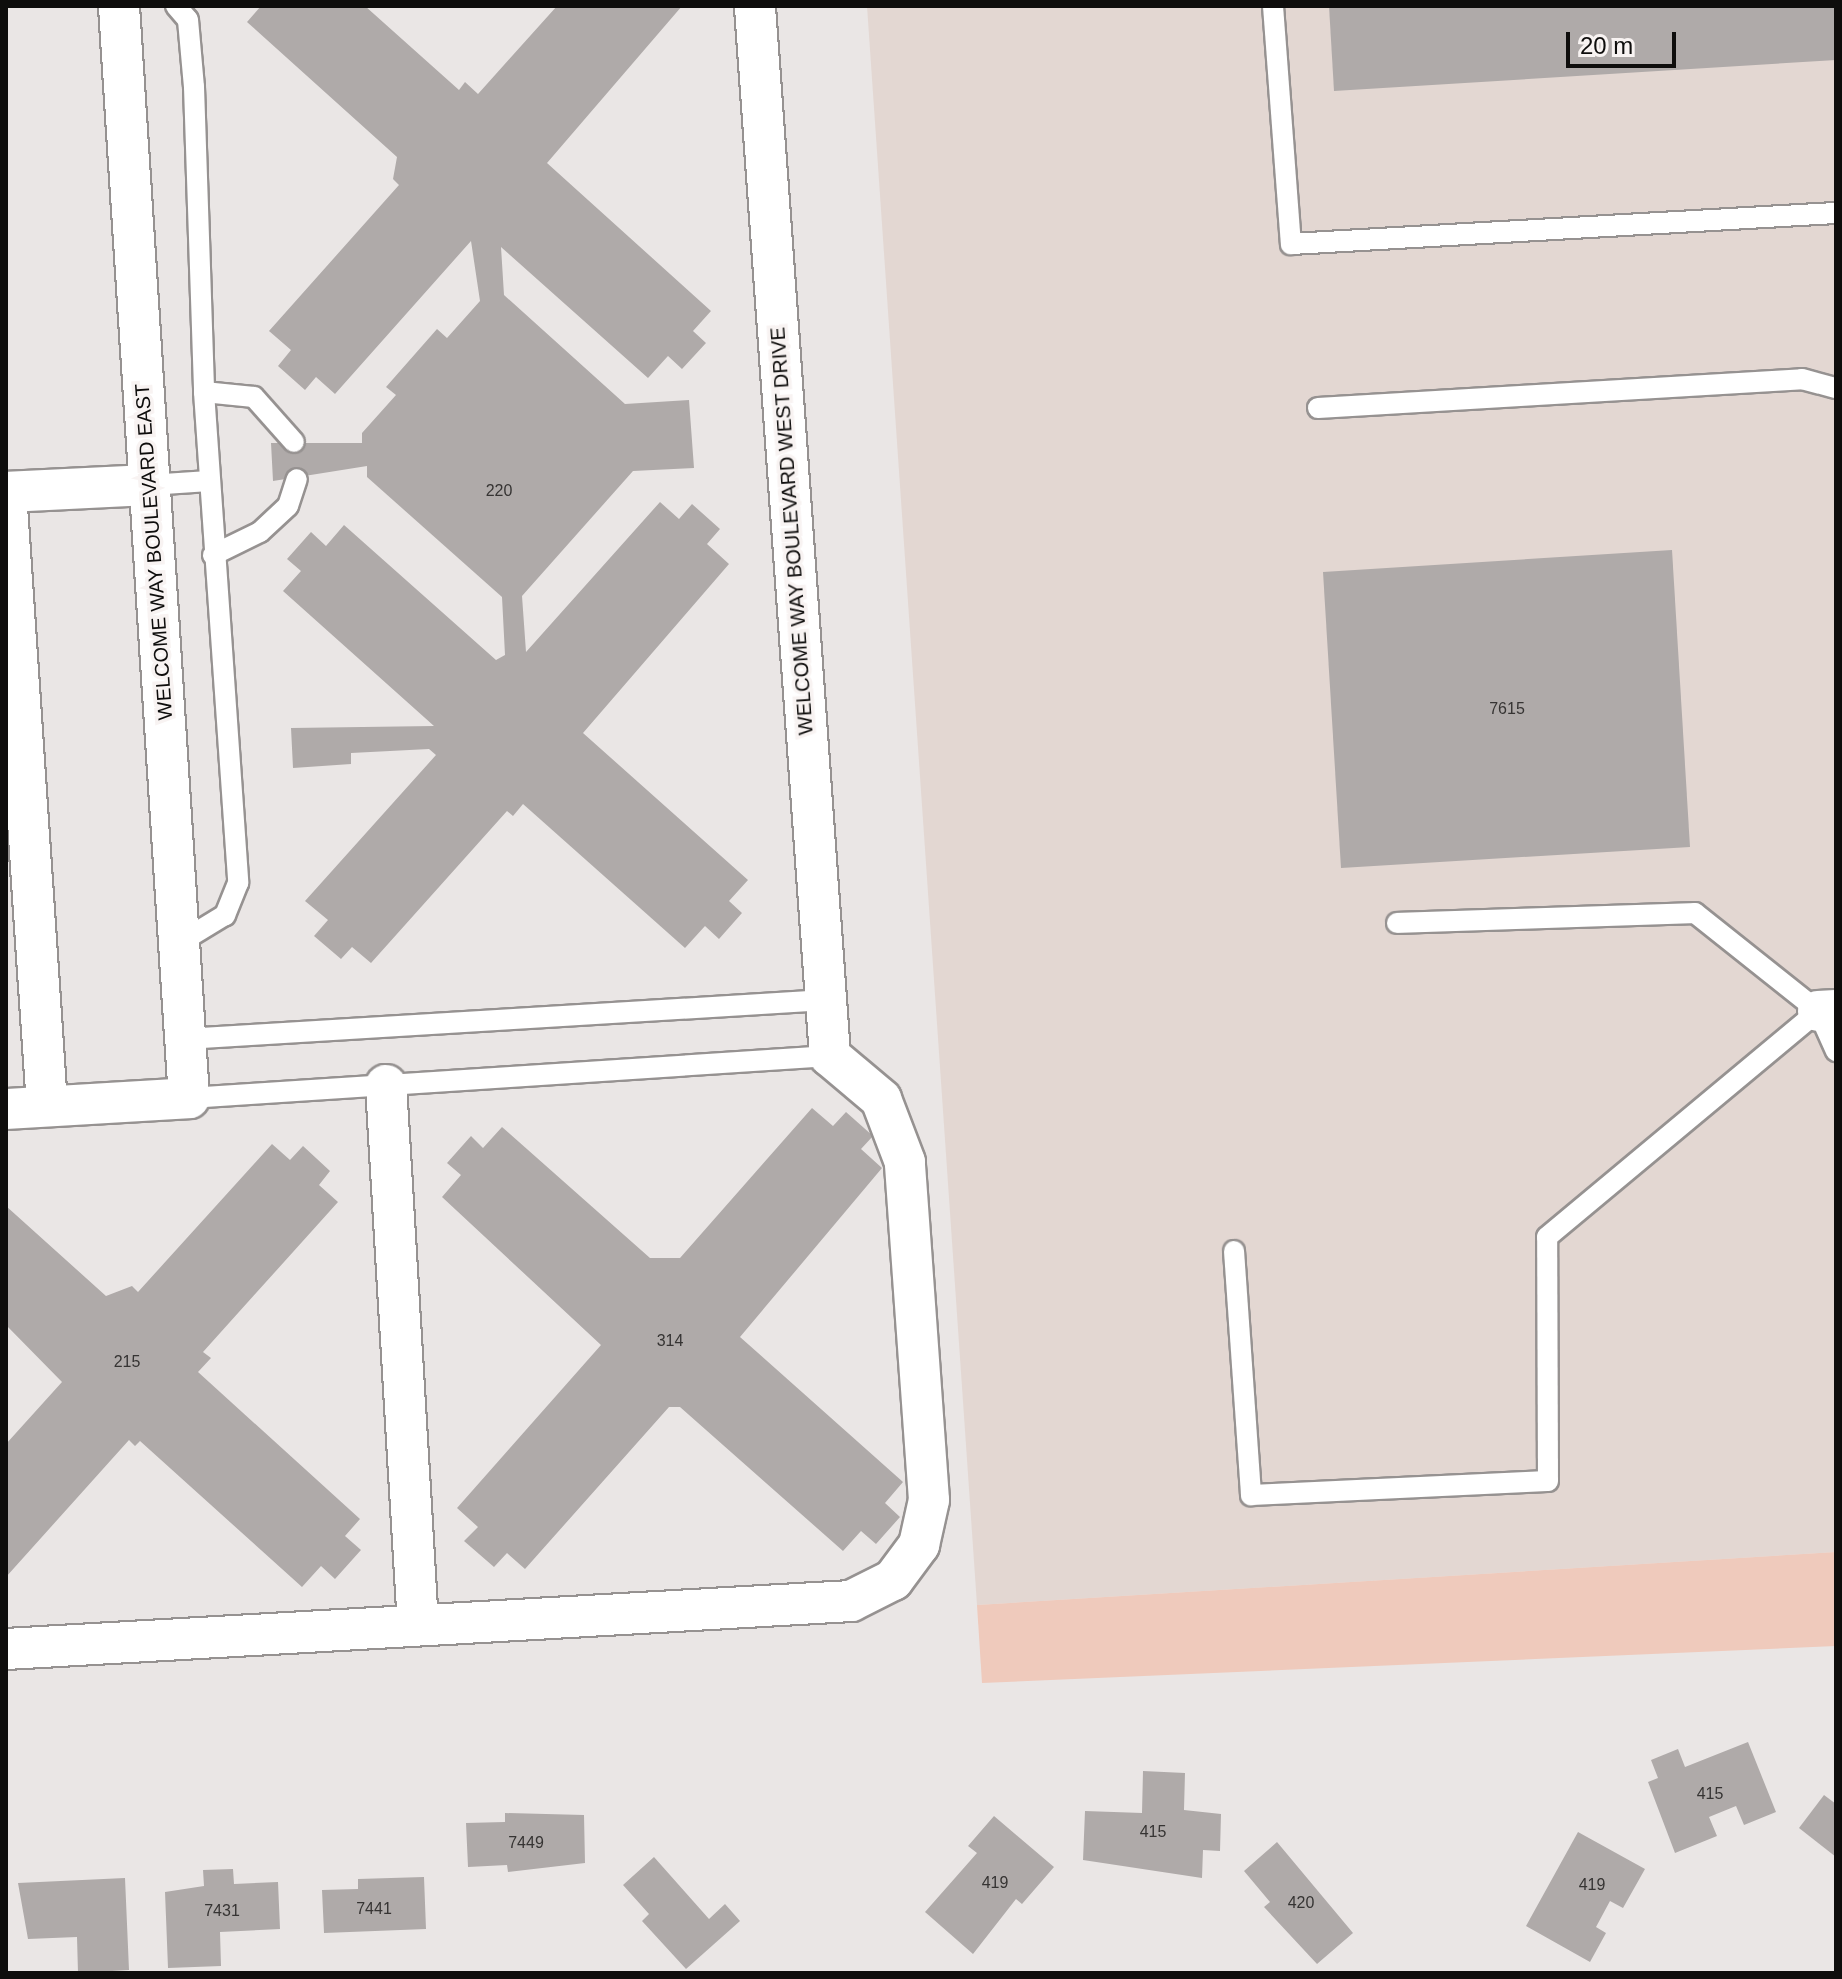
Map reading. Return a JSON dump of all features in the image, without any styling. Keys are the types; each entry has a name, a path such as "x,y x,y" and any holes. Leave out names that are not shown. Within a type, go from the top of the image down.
{"street":[{"name":"WELCOME WAY BOULEVARD EAST","path":"119,6 189,1098"},
{"name":"WELCOME WAY BOULEVARD WEST DRIVE","path":"755,6 830,1056"},
{"path":"47,1106 6,492 149,485"},
{"path":"6,1649 851,1601 905,1568 925,1531 929,1500 905,1162 881,1099 830,1056"},
{"path":"386,1085 418,1625"},
{"path":"6,1109 189,1098"}],"lane":[{"path":"176,6 188,20 196,117 204,392 238,883 225,915 179,943"},
{"path":"1273,6 1291,244 1836,213"},
{"path":"1318,408 1802,379 1836,388"},
{"path":"204,392 254,397 294,442"},
{"path":"213,555 270,523 288,506 297,479"},
{"path":"149,485 209,481"},
{"path":"1397,923 1695,913 1827,1010 1836,1051"},
{"path":"185,1039 826,1000"},
{"path":"1234,1251 1251,1495 1548,1481 1547,1237 1827,1010"},
{"path":"189,1098 830,1056"}],"shaded area":[{"path":"867,6 1836,6 1836,1552 977,1605"},
{"path":"1836,1552 1836,1646 982,1683 977,1605"}],"building":[{"path":"261,6 365,6 459,90 465,82 478,94 557,6 682,6 547,163 711,311 693,331 706,343 682,369 668,356 648,378 501,247 504,295 625,404 689,400 694,468 633,471 522,596 526,652 660,502 679,519 692,504 720,529 707,544 729,564 583,733 748,880 729,901 742,913 719,939 705,926 685,948 523,804 513,816 507,811 371,963 352,947 341,959 314,936 328,920 305,901 436,755 429,749 351,753 351,764 293,768 291,728 434,726 283,591 301,571 287,559 311,532 326,546 344,525 496,660 505,655 502,597 367,477 367,466 273,481 271,443 362,443 362,433 396,395 386,387 437,329 447,338 480,301 471,241 335,394 316,377 305,390 278,366 291,350 269,331 399,185 393,179 397,157 247,22"},
{"path":"1329,6 1836,6 1836,60 1334,91"},
{"path":"1672,550 1690,847 1341,868 1323,572"},
{"path":"812,1108 833,1126 846,1112 873,1136 861,1149 882,1168 740,1337 903,1482 885,1503 900,1517 876,1544 861,1531 843,1551 680,1407 669,1407 525,1569 507,1553 494,1567 464,1541 478,1527 457,1508 601,1345 442,1197 461,1175 447,1163 471,1136 483,1148 502,1127 650,1258 680,1258"},
{"path":"272,1144 290,1160 303,1146 330,1171 319,1185 338,1202 203,1352 211,1358 198,1372 360,1519 345,1536 361,1550 335,1579 321,1566 302,1587 140,1441 135,1446 129,1440 6,1577 6,1444 62,1382 6,1325 6,1206 106,1296 132,1286 138,1292"},
{"path":"1748,1742 1776,1812 1744,1825 1736,1806 1709,1817 1717,1836 1675,1853 1648,1782 1658,1778 1651,1760 1678,1749 1685,1767"},
{"path":"1143,1771 1185,1773 1184,1810 1221,1814 1220,1851 1203,1850 1202,1878 1083,1860 1085,1811 1142,1813"},
{"path":"1824,1795 1836,1804 1836,1857 1799,1828"},
{"path":"505,1813 584,1815 585,1863 508,1872 507,1865 468,1867 466,1823 505,1822"},
{"path":"994,1816 1054,1867 1022,1904 1016,1899 973,1954 925,1912 977,1853 968,1846"},
{"path":"1578,1832 1645,1869 1623,1908 1610,1901 1596,1927 1606,1933 1590,1962 1526,1926"},
{"path":"1277,1842 1353,1933 1317,1964 1264,1907 1270,1902 1244,1871"},
{"path":"654,1857 709,1919 725,1904 740,1921 686,1969 642,1921 649,1914 623,1885"},
{"path":"233,1869 234,1884 278,1882 280,1929 220,1932 221,1966 168,1968 165,1892 204,1886 203,1870"},
{"path":"424,1877 426,1929 324,1933 322,1890 358,1889 358,1879"},
{"path":"125,1878 129,1970 78,1973 77,1937 28,1939 18,1883"}]}
